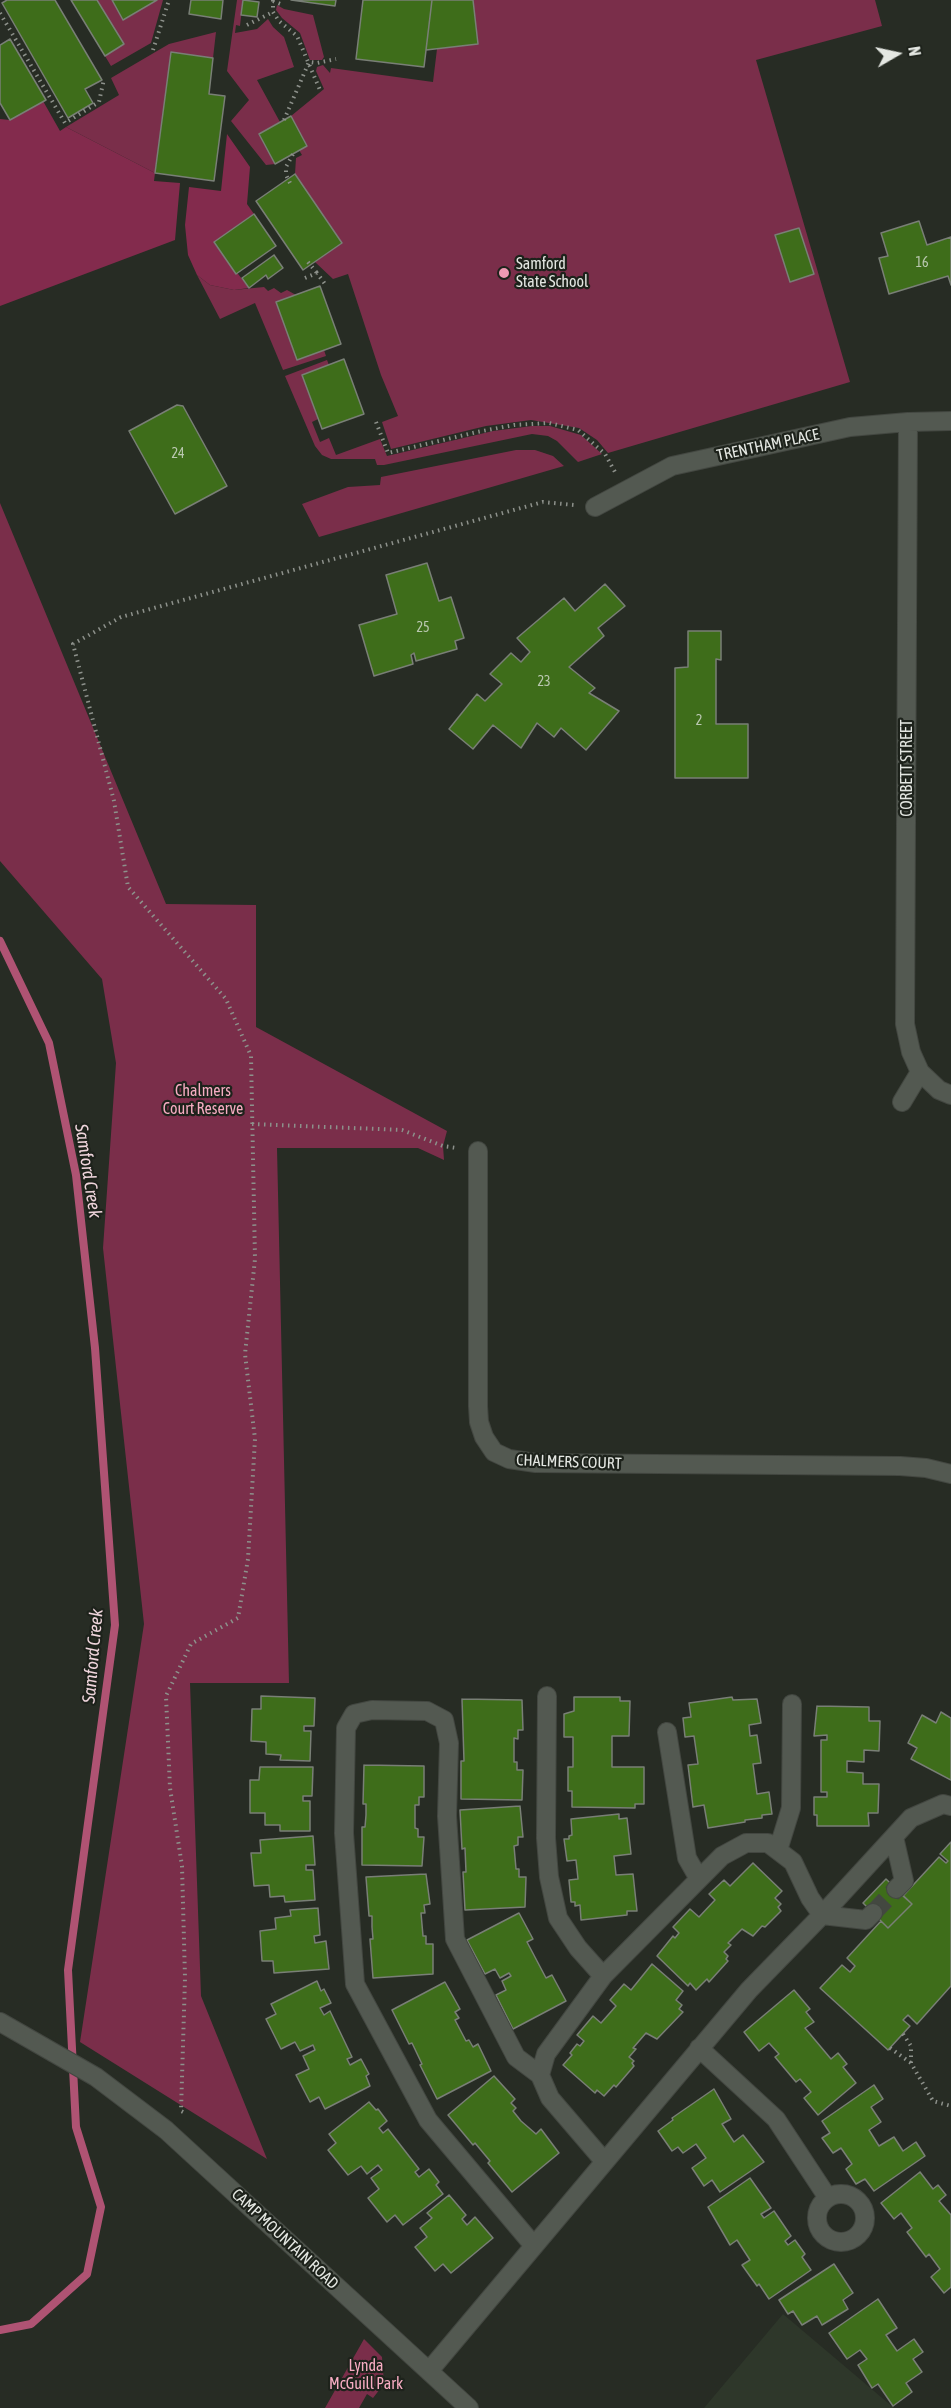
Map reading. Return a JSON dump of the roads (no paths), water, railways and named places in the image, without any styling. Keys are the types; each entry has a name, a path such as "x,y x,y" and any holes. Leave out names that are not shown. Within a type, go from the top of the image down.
{"street":[{"name":"TRENTHAM PLACE","path":"595,507 672,466 850,427 951,421"},
{"name":"CORBETT STREET","path":"908,422 905,1024 911,1052 920,1072 939,1090 951,1095"},
{"path":"902,1102 920,1072"},
{"name":"CHALMERS COURT","path":"478,1151 477,1406 484,1437 494,1452 509,1460 536,1463 900,1466 926,1468 951,1474"},
{"path":"547,1696 546,1838 549,1877 558,1918 578,1948 603,1976"},
{"path":"778,1850 791,1808 792,1704"},
{"path":"534,2246 428,2120 355,1984 344,1833 346,1728 354,1714 372,1710 426,1711 444,1720 449,1743 447,1816 455,1939 516,2057 540,2075 550,2098 604,2161"},
{"path":"667,1732 685,1850 699,1879"},
{"path":"429,2371 748,1990 822,1915 911,1818 943,1804 951,1806"},
{"path":"894,1837 904,1881 896,1888"},
{"path":"540,2075 546,2054 603,1976 723,1856 746,1843 768,1843 794,1862 810,1898 822,1915 866,1920 873,1913"},
{"name":"CAMP MOUNTAIN ROAD","path":"0,2022 96,2078 166,2130 469,2408"},
{"path":"699,2048 776,2119 828,2198"}],"waterway":[{"name":"Samford Creek","path":"0,941 49,1043 76,1175 95,1348 115,1625 68,1970 76,2127 101,2207 87,2274 31,2324 0,2330"}],"tunnel":[{"path":"873,1913 896,1889"}],"place":[{"name":"Samford State School","path":"504,273"}],"park label":[{"name":"Chalmers Court Reserve","path":"203,1100"},
{"name":"Lynda McGuill Park","path":"366,2375"}]}
